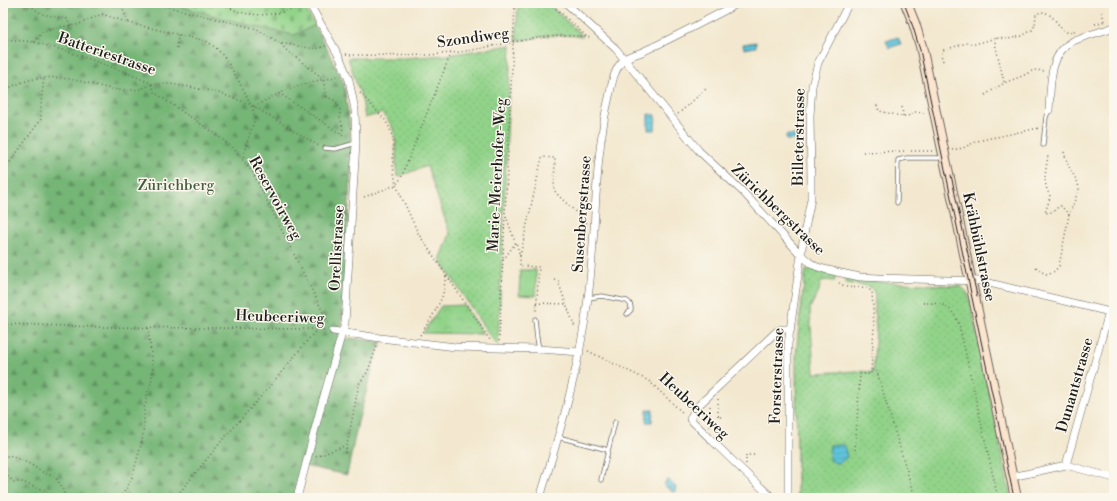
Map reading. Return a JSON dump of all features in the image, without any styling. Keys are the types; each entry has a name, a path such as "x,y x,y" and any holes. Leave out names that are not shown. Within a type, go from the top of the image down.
{"street":[{"name":"Orellistrasse","path":"297,498 345,323 356,143 355,110 349,80 340,58 309,3"},
{"name":"Zürichbergstrasse","path":"566,3 604,37 624,59 699,151 743,192 812,264 824,269 860,277 980,281 1112,313"},
{"path":"624,59 667,40 739,3"},
{"name":"Billeterstrasse","path":"802,255 811,199 810,116 812,86 818,63 849,3"},
{"name":"Krähbühlstrasse","path":"906,3 921,46 1016,498"},
{"path":"1049,110 1052,70 1058,54 1064,47 1074,41 1110,27"},
{"name":"Susenbergstrasse","path":"540,498 582,351 593,244 599,150 612,83 617,69 624,59"},
{"name":"Forsterstrasse","path":"788,498 788,344 802,255"},
{"name":"Dunantstrasse","path":"1066,466 1112,313"},
{"path":"690,419 695,409 777,331 781,329 791,329"},
{"name":"Heubeeriweg","path":"333,331 456,347 582,351"},
{"name":"Heubeeriweg","path":"690,419 745,474 773,498"},
{"path":"1012,477 1066,466 1114,478"}],"lane":[{"path":"1043,145 1046,117 1049,110"},
{"path":"325,148 335,149 356,143"},
{"path":"897,203 898,160 907,158 939,158 944,152"},
{"path":"588,298 602,296 627,301 632,306 631,310 627,314"},
{"path":"535,319 539,349"},
{"path":"601,480 615,422"},
{"path":"558,437 608,450"}],"path":[{"path":"26,3 42,14 67,19 70,26"},
{"path":"120,3 129,23"},
{"path":"153,3 256,30 280,43 316,49 327,45"},
{"path":"216,3 244,13 266,15 282,13 298,8 295,3"},
{"path":"228,7 230,3"},
{"name":"Marie-Meierhofer-Weg","path":"498,349 515,3"},
{"path":"550,3 587,37"},
{"path":"943,61 941,55 943,50 967,43 975,44 996,38 1008,39 1026,34 1032,30 1036,14 1039,12 1052,17 1063,30 1069,33 1076,31"},
{"path":"1102,12 1105,21 1110,27"},
{"path":"34,42 42,32 60,27 78,25 102,14 129,23 206,40 219,51 229,64 252,105 255,118 244,152 244,160"},
{"path":"1090,26 1105,21"},
{"path":"177,48 178,34"},
{"name":"Szondiweg","path":"343,53 350,56 451,53 513,42 555,37 593,38"},
{"path":"996,38 995,43 1004,82"},
{"name":"Batteriestrasse","path":"3,39 34,42 70,52 105,64 152,84 169,84 216,92 252,105 310,141 325,148"},
{"path":"280,43 286,50 320,76 323,80 327,97 336,101 340,110 343,128 341,134"},
{"path":"364,197 396,185 401,178 451,53"},
{"path":"985,95 1004,82 1020,78 1034,70 1049,70"},
{"path":"254,107 279,93 317,81 333,78 342,73"},
{"path":"3,91 25,80 44,78 68,79 115,90 145,88 152,84"},
{"path":"3,172 41,118 44,78"},
{"name":"Reservoirweg","path":"152,84 154,92 213,132 233,148 244,160 253,174 333,331"},
{"path":"678,114 707,88"},
{"path":"357,90 385,120 390,129 393,140 393,166 396,185 418,233 489,339 498,349"},
{"path":"279,93 345,138"},
{"path":"877,105 879,111 903,116 908,116 915,112 930,113"},
{"path":"902,107 903,116"},
{"path":"863,152 944,152 963,148 977,141 993,137 1038,128 1045,129"},
{"path":"1036,267 1041,272 1049,274 1059,266 1069,215 1078,190 1078,183 1068,165 1064,152"},
{"path":"1048,156 1045,178 1050,195 1045,213 1053,212 1061,206 1069,215"},
{"path":"535,319 539,267 520,266 520,256 542,157 555,158 554,190 589,224"},
{"path":"505,214 520,256"},
{"path":"503,259 515,242"},
{"path":"414,342 426,327 437,308 446,275"},
{"path":"554,280 558,281 575,327 578,328"},
{"path":"839,283 848,287 857,286 870,289 872,292 874,328 871,374 860,374 855,450"},
{"path":"536,303 566,304"},
{"path":"923,303 941,304 948,308 954,314 959,324 998,498"},
{"name":"Heubeeriweg","path":"3,324 148,328 317,328 333,331"},
{"path":"119,498 127,488 133,475 142,441 145,420 144,408 153,370 148,328"},
{"path":"175,498 317,328"},
{"path":"345,453 360,384 368,371 380,338"},
{"name":"Heubeeriweg","path":"582,351 605,359 649,381 690,419"},
{"path":"871,370 877,372 915,498"},
{"path":"716,389 718,392 718,417 722,417"},
{"path":"710,395 710,438"},
{"path":"308,460 347,445"},
{"path":"3,458 9,455 55,477 62,487 66,498"},
{"path":"745,474 746,455 754,455"},
{"path":"3,470 4,473 14,482 23,482 34,487 42,488 60,498"}],"green space":[{"name":"Zürichberg","path":"3,3 168,3 253,26 294,35 315,25 344,83 352,155 342,318 338,340 351,338 382,342 377,352 358,422 347,475 304,466 293,498 3,498"},
{"path":"168,3 302,3 315,25 294,35 253,26"},
{"path":"518,3 547,3 583,36 554,35 516,41"},
{"path":"511,45 498,345 491,338 440,260 450,234 427,166 397,177 395,135 392,127 382,113 365,118 362,100 348,58 403,58 448,55"},
{"path":"813,268 835,275 836,279 834,281 826,280 821,282 819,291 810,309 814,373 857,371 873,372 876,329 874,308 875,295 873,290 868,286 846,283 844,280 846,278 959,286 965,290 970,300 1011,498 797,498 796,355 806,270"},
{"path":"520,270 536,270 536,296 519,295"},
{"path":"464,305 483,334 423,333 441,306"}],"water":[{"path":"898,37 901,44 889,48 886,41"},
{"path":"756,42 756,47 744,49 743,44"},
{"path":"648,114 656,115 655,130 648,130"},
{"path":"786,135 799,135 799,140 786,140"},
{"path":"647,410 653,410 652,422 646,422"},
{"path":"830,445 844,445 847,457 838,464 829,459"},
{"path":"666,480 676,487 675,492 671,491 664,485"}],"tram line":[{"path":"904,3 920,50 1014,498"},
{"path":"951,175 977,296"}]}
